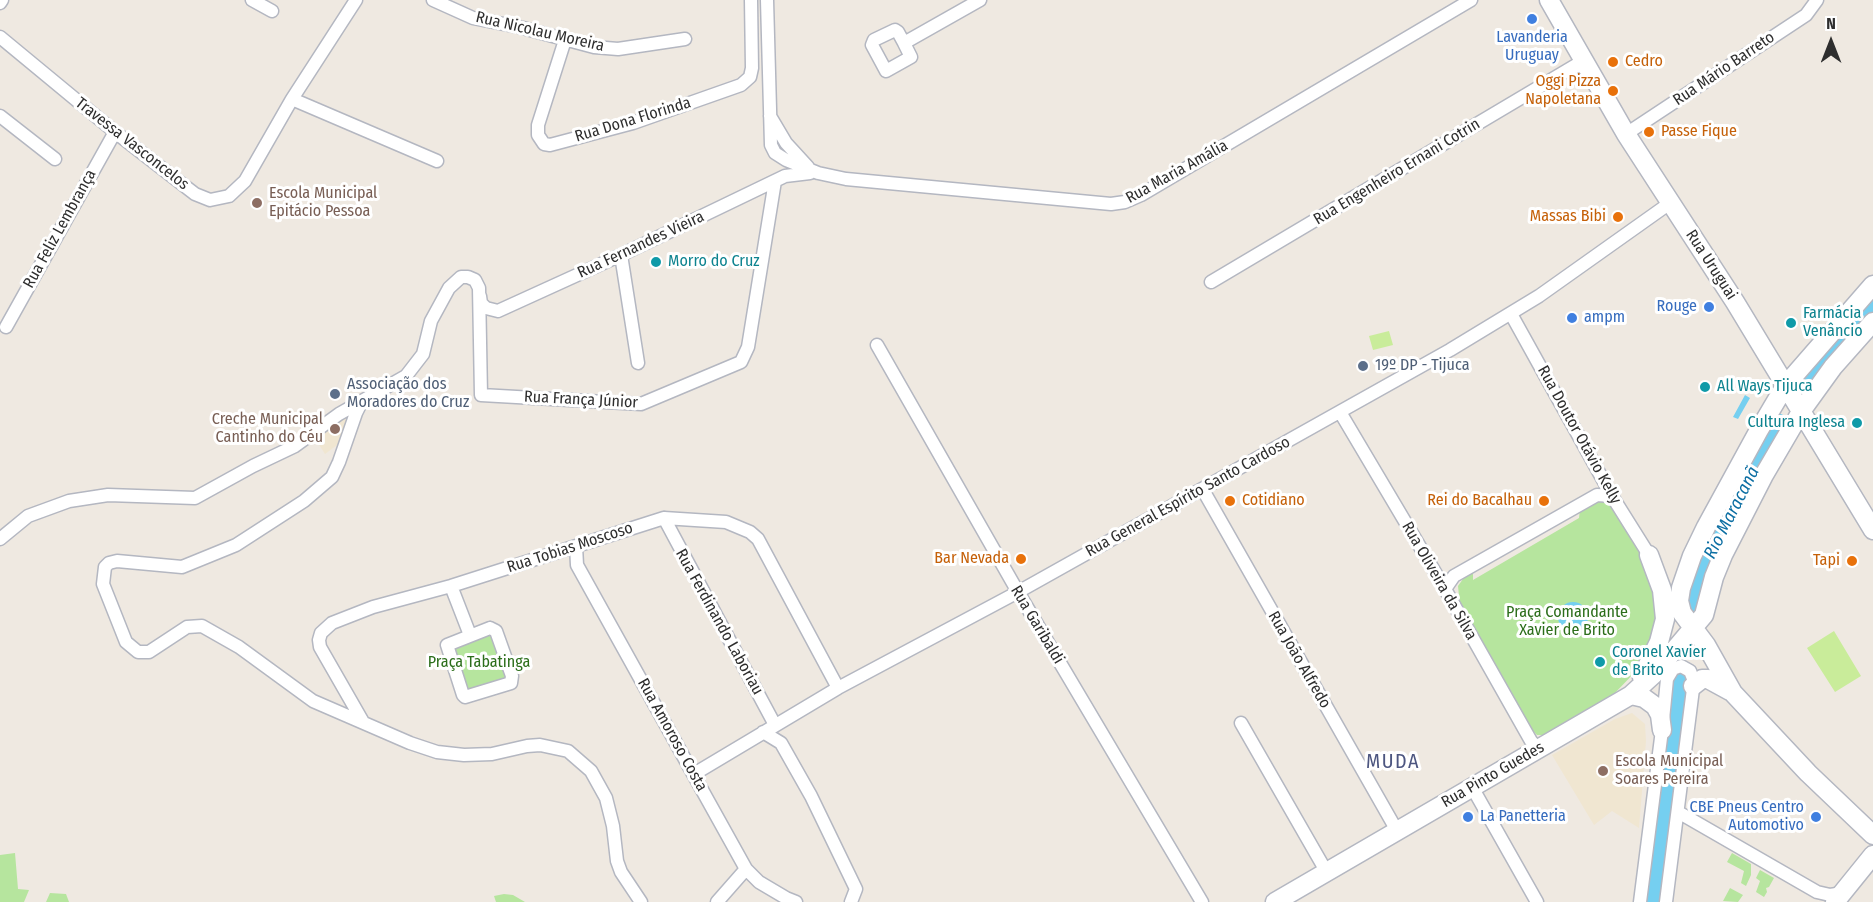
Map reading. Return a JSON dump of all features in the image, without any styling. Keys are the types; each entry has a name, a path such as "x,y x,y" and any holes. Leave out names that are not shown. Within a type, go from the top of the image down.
{"street":[{"path":"252,0 272,11"},
{"name":"Travessa Vasconcelos","path":"0,38 195,194 210,200 229,196 245,181 292,99 356,0"},
{"name":"Rua Nicolau Moreira","path":"433,0 473,18 594,46 618,49 685,39"},
{"name":"Rua Dona Florinda","path":"565,40 538,125 538,135 544,144 550,145 633,123 741,85 750,77 752,68 751,0"},
{"path":"904,43 980,0"},
{"name":"Rua Maria Amália","path":"814,171 846,179 1076,202 1111,204 1125,202 1151,189 1471,0"},
{"name":"Rua Uruguai","path":"1549,0 1626,134 1735,302 1873,530"},
{"name":"Rua Mário Barreto","path":"1626,134 1806,15 1817,0"},
{"path":"766,2 769,115 786,143 814,171"},
{"name":"Rua Engenheiro Ernani Cotrin","path":"1211,282 1583,61"},
{"path":"292,99 437,161"},
{"path":"0,116 54,159"},
{"name":"Rua Feliz Lembrança","path":"6,327 115,132"},
{"name":"Rua Fernandes Vieira","path":"477,284 482,303 486,308 498,311 775,181 814,171"},
{"name":"Rua França Júnior","path":"477,284 481,395 642,404 741,362 748,347 775,181"},
{"name":"Rua General Espírito Santo Cardoso","path":"694,774 838,688 1203,490 1511,314 1671,203"},
{"path":"621,255 638,363"},
{"path":"0,539 28,516 69,501 108,495 195,498 295,446 339,414 406,376 423,354 431,321 449,288 461,277 468,277 477,284"},
{"path":"1873,285 1785,386 1743,458 1692,556 1679,601 1682,613 1706,645 1733,693 1808,772 1873,835"},
{"name":"Rua Doutor Otávio Kelly","path":"1511,314 1612,496 1649,555"},
{"name":"Rua Pinto Guedes","path":"1275,902 1297,896 1326,871 1628,696 1654,674 1704,615 1714,577 1723,555 1764,475 1802,411 1833,367 1873,322"},
{"name":"Rua Garibaldi","path":"877,345 1018,592 1202,902"},
{"path":"362,401 332,477 304,501 236,545 182,567 117,561 105,567 103,584 126,642 132,649 149,652 187,627 202,626 239,647 313,701 436,752 464,755 492,754 540,745 568,751 591,771 603,790 613,826 617,861 621,872 641,902"},
{"name":"Rua Oliveira da Silva","path":"1340,412 1531,741 1538,749"},
{"name":"Rua João Alfredo","path":"1203,490 1396,830"},
{"path":"1445,590 1454,576 1597,495 1612,496"},
{"name":"Rua Tobias Moscoso","path":"363,722 320,647 321,633 332,623 373,607 451,586 663,518 726,522 750,532 758,539 838,688"},
{"name":"Rua Ferdinando Laboriau","path":"663,518 775,725"},
{"name":"Rua Amoroso Costa","path":"576,546 577,565 746,869 759,882 796,902"},
{"path":"1649,555 1659,563 1672,566 1681,564 1692,556"},
{"path":"1649,555 1663,595 1664,628 1648,667 1628,696 1648,700 1655,706 1660,715 1662,730"},
{"path":"451,586 470,635"},
{"path":"490,628 496,631 513,676 512,683 469,697 463,695 447,645 470,635 490,628"},
{"path":"1640,902 1669,673 1677,667 1687,668 1693,674 1693,686 1666,902"},
{"path":"1693,686 1702,679 1708,679 1733,693"},
{"path":"1241,723 1326,871"},
{"path":"763,732 781,743 811,796 856,889 851,902"},
{"path":"1472,787 1537,902"},
{"path":"1678,812 1817,892 1839,897 1873,855"},
{"path":"717,902 746,869"}],"shaded area":[{"name":"Creche Municipal Cantinho do Céu","path":"345,415 348,421 341,442 325,454 314,437"},
{"name":"Escola Municipal Soares Pereira","path":"1632,713 1645,724 1646,741 1639,828 1612,811 1594,825 1552,755 1615,719"}],"green space":[{"path":"1389,331 1393,345 1373,350 1369,336"},
{"name":"Praça Comandante Xavier de Brito","path":"1602,501 1612,504 1650,567 1657,589 1659,634 1641,666 1612,696 1546,735 1537,735 1460,606 1458,586 1473,572 1473,580 1579,518 1580,509"},
{"name":"Praça Tabatinga","path":"491,629 511,680 469,696 448,646"},
{"path":"1834,631 1861,676 1835,692 1807,648"},
{"path":"15,853 18,889 29,890 24,902 0,902 0,855"},
{"path":"1732,853 1751,864 1751,875 1746,886 1741,883 1744,871 1727,862"},
{"path":"1760,870 1774,878 1766,888 1767,892 1764,897 1756,892 1760,881 1756,878"},
{"path":"1730,888 1743,895 1738,902 1723,901"},
{"path":"50,893 66,894 69,902 46,902"},
{"path":"513,895 525,902 496,902 494,896"}],"water":[{"path":"1745,395 1750,398 1738,419 1733,417"},
{"path":"1573,602 1584,606 1588,617 1584,628 1573,632 1562,628 1558,617 1562,606"}],"waterway":[{"name":"Rio Maracanã","path":"1809,377 1873,303"},
{"name":"Rio Maracanã","path":"1693,606 1699,580 1709,555 1760,452 1778,424"},
{"name":"Rio Maracanã","path":"1652,902 1681,675"}],"place":[{"name":"Lavanderia Uruguay","path":"1532,19"},
{"name":"Cedro","path":"1613,62"},
{"name":"Oggi Pizza Napoletana","path":"1613,91"},
{"name":"Passe Fique","path":"1649,132"},
{"name":"Escola Municipal Epitácio Pessoa","path":"257,203"},
{"name":"Massas Bibi","path":"1618,217"},
{"name":"Morro do Cruz","path":"656,262"},
{"name":"Rouge","path":"1709,307"},
{"name":"ampm","path":"1572,318"},
{"name":"Farmácia Venâncio","path":"1791,323"},
{"name":"19º DP - Tijuca","path":"1363,366"},
{"name":"All Ways Tijuca","path":"1705,387"},
{"name":"Associação dos Moradores do Cruz","path":"335,394"},
{"name":"Cultura Inglesa","path":"1857,423"},
{"name":"Creche Municipal Cantinho do Céu","path":"335,429"},
{"name":"Cotidiano","path":"1230,501"},
{"name":"Rei do Bacalhau","path":"1544,501"},
{"name":"Bar Nevada","path":"1021,559"},
{"name":"Tapi","path":"1852,561"},
{"name":"Coronel Xavier de Brito","path":"1600,662"},
{"name":"Escola Municipal Soares Pereira","path":"1603,771"},
{"name":"La Panetteria","path":"1468,817"},
{"name":"CBE Pneus Centro Automotivo","path":"1816,817"}],"district":[{"name":"MUDA","path":"1393,762"}]}
